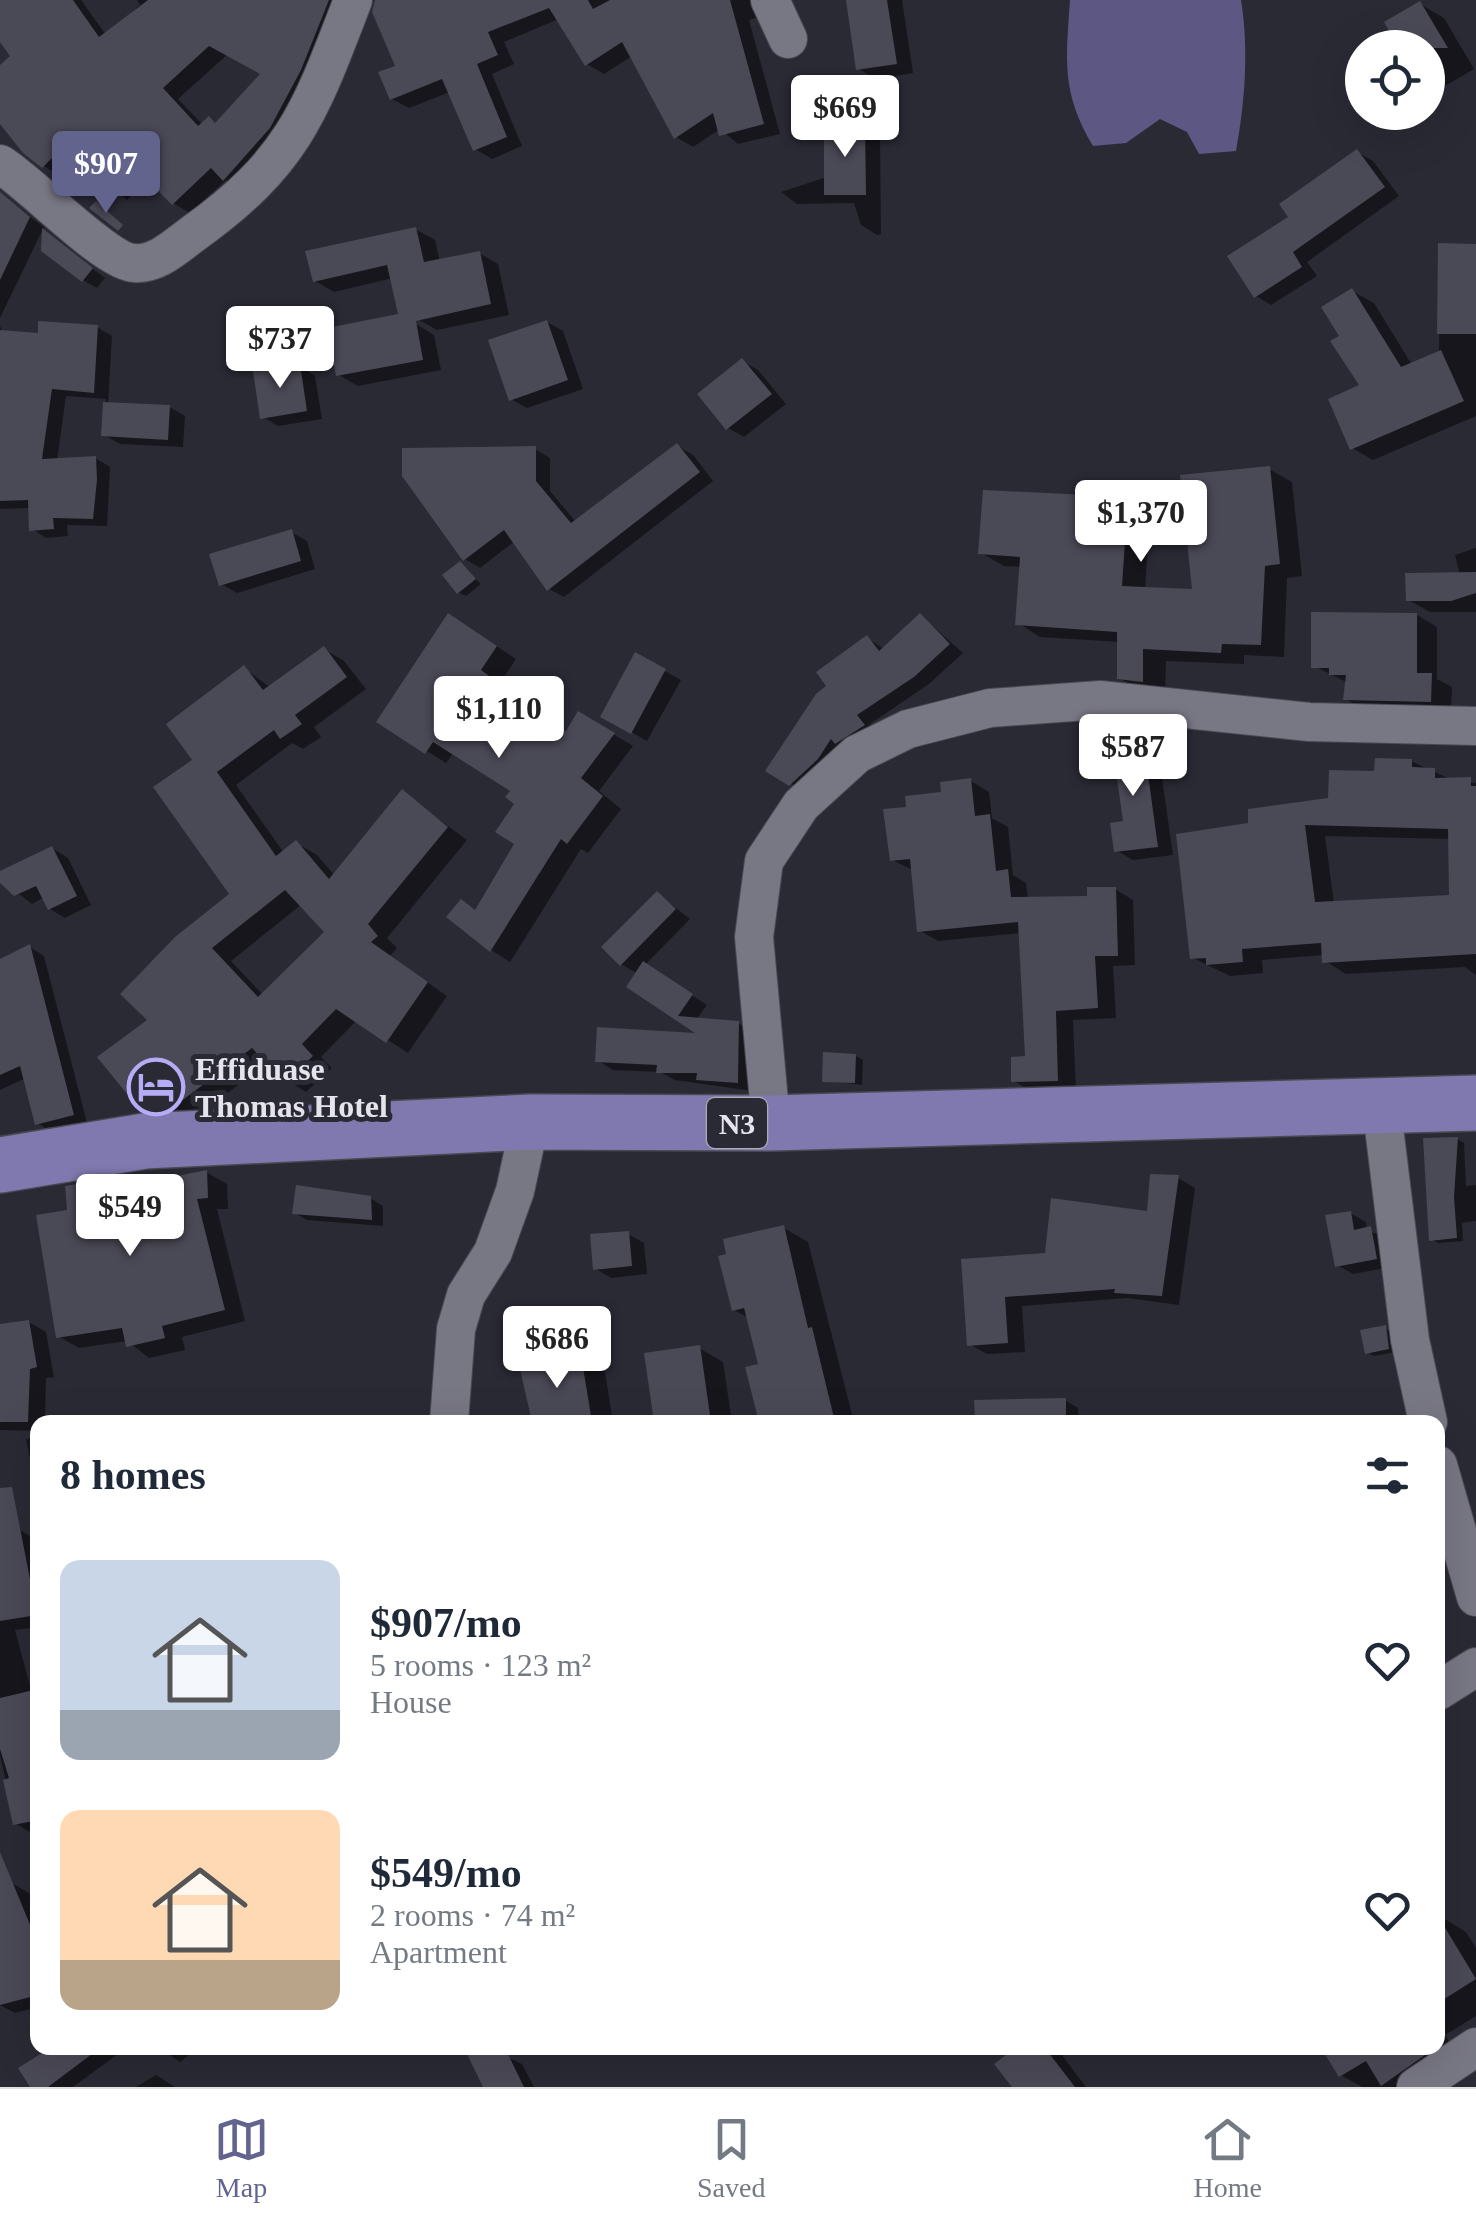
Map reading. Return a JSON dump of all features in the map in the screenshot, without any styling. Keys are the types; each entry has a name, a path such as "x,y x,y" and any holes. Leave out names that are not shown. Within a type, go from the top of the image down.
{"main road":[{"name":"N3","path":"0,1165 145,1141 530,1122 771,1123 1476,1103"}],"street":[{"path":"0,164 26,180 112,256 134,263 158,258 245,196 288,148 320,86 354,0"},
{"path":"770,0 788,39"},
{"path":"771,1123 754,937 764,862 801,805 857,754 908,729 990,708 1100,700 1309,722 1476,726"},
{"path":"1382,1103 1410,1340 1426,1415"},
{"path":"450,1415 456,1328 466,1296 493,1252 515,1191 530,1122"},
{"path":"1445,1516 1476,1596"},
{"path":"1445,1687 1476,1667"},
{"path":"1416,2087 1476,2047"}],"shaded area":[{"path":"1070,0 1241,0 1245,76 1236,151 1199,154 1187,132 1160,119 1126,143 1093,146 1075,109 1068,76"}],"building":[{"path":"0,0 73,0 99,37 148,0 329,0 301,70 270,128 223,181 211,168 172,205 134,166 109,192 63,147 42,168 23,153 0,124 0,65 10,56 0,42","holes":["209,46 260,74 215,123 209,116 198,126 163,88"]},
{"path":"375,0 588,0 593,9 610,0 730,0 764,124 719,136 713,113 674,139 622,42 585,66 549,8 488,32 498,55 477,64 507,137 473,151 442,79 390,100 378,72 395,66 372,12"},
{"path":"846,0 887,0 897,64 856,70"},
{"path":"1420,1 1437,30 1389,30 1384,22"},
{"path":"824,124 865,124 866,195 824,195"},
{"path":"1357,149 1385,187 1293,252 1302,267 1254,298 1227,256 1288,217 1279,204"},
{"path":"0,192 30,217 0,280"},
{"path":"96,201 123,225 118,231 89,208"},
{"path":"416,227 424,262 480,251 491,304 416,321 423,360 336,376 327,328 398,314 387,265 313,282 305,251"},
{"path":"42,228 93,268 82,282 41,251"},
{"path":"1438,243 1476,244 1476,334 1437,334"},
{"path":"1352,288 1401,367 1441,350 1464,401 1350,450 1328,399 1359,385 1330,341 1339,336 1321,307"},
{"path":"547,320 568,380 509,401 488,340"},
{"path":"38,321 98,325 94,393 52,389 42,459 96,456 97,480 93,519 53,518 54,529 29,531 28,500 0,501 0,330 38,333"},
{"path":"742,358 772,394 726,430 697,394"},
{"path":"300,364 307,411 260,419 253,371"},
{"path":"103,402 170,405 168,440 101,436"},
{"path":"677,443 700,472 547,591 504,530 463,561 402,476 402,448 536,446 536,481 571,523"},
{"path":"1270,466 1280,564 1265,566 1261,645 1222,644 1221,653 1143,649 1143,682 1117,679 1117,632 1015,625 1020,557 978,554 983,490 1128,497 1122,586 1192,589 1180,475"},
{"path":"292,529 301,561 219,586 209,554"},
{"path":"460,561 476,579 457,594 442,575"},
{"path":"1476,572 1476,593 1451,601 1406,601 1405,573"},
{"path":"1311,612 1417,613 1417,673 1432,673 1431,702 1343,700 1346,675 1329,675 1329,668 1311,668"},
{"path":"448,613 497,646 481,670 566,731 578,711 615,733 581,778 603,796 567,844 561,839 490,952 446,917 461,899 475,910 514,844 495,832 514,804 505,797 510,791 433,742 425,754 376,722"},
{"path":"920,613 950,644 914,677 857,715 865,725 835,744 831,739 818,759 789,786 765,771 816,694 826,686 816,672 867,635 879,651"},
{"path":"324,646 347,677 295,715 302,724 280,739 274,730 217,772 276,856 296,840 329,879 402,789 448,827 368,924 378,936 371,942 428,982 386,1043 336,1009 302,1044 313,1056 284,1082 252,1048 172,1108 140,1110 97,1057 147,1020 120,994 175,937 229,894 153,787 192,760 166,724 244,665 263,690","holes":["285,890 324,932 258,997 212,948"]},
{"path":"635,652 666,669 631,734 600,717"},
{"path":"1143,738 1158,847 1114,852 1110,823 1123,821 1112,743"},
{"path":"1375,758 1412,759 1412,767 1435,768 1435,778 1471,777 1471,786 1476,786 1476,954 1322,963 1321,943 1242,949 1243,962 1206,965 1206,958 1190,959 1176,834 1248,823 1248,809 1328,798 1329,770 1374,771","holes":["1305,825 1448,829 1449,895 1315,902"]},
{"path":"971,778 975,816 990,814 996,871 1008,869 1011,897 1087,896 1087,887 1116,887 1118,956 1095,956 1098,1008 1056,1011 1058,1081 1011,1082 1011,1057 1025,1056 1018,922 917,932 910,859 890,861 883,809 906,807 905,796 941,792 940,782"},
{"path":"52,846 77,896 48,910 36,886 14,896 0,883 0,871"},
{"path":"657,891 676,909 620,966 601,947"},
{"path":"30,944 74,1115 35,1125 20,1066 0,1075 0,959"},
{"path":"643,961 693,994 678,1016 739,1021 738,1083 696,1080 697,1073 656,1073 657,1065 595,1062 597,1027 695,1033 626,987"},
{"path":"823,1052 856,1054 855,1083 822,1082"},
{"path":"1458,1137 1454,1197 1457,1238 1429,1241 1423,1138"},
{"path":"207,1170 208,1198 197,1199 225,1310 162,1326 165,1338 126,1347 122,1328 56,1338 36,1215 67,1210 65,1186 90,1182 91,1190 121,1187"},
{"path":"1150,1174 1179,1175 1162,1296 1114,1293 1115,1289 1005,1297 1008,1343 967,1346 961,1259 1045,1253 1051,1198 1147,1211"},
{"path":"296,1185 371,1196 372,1220 292,1214"},
{"path":"1351,1211 1354,1230 1371,1226 1377,1259 1335,1267 1325,1215"},
{"path":"784,1225 833,1415 757,1415 745,1367 758,1364 744,1308 732,1311 718,1256 726,1254 723,1239"},
{"path":"629,1231 632,1266 593,1270 590,1234"},
{"path":"29,1320 37,1367 30,1369 28,1422 0,1422 0,1324"},
{"path":"1386,1325 1389,1349 1365,1354 1360,1330"},
{"path":"700,1345 710,1415 653,1415 644,1353"},
{"path":"581,1355 591,1415 530,1415 519,1365"},
{"path":"1066,1398 1066,1415 975,1415 974,1400"},
{"path":"12,1487 30,1579 30,1616 0,1621 0,1488"},
{"path":"30,1691 30,1822 13,1825 3,1780 9,1778 0,1749 0,1698"},
{"path":"0,1852 30,1925 30,1997 0,2005"},
{"path":"1445,1928 1476,1979 1445,1999"},
{"path":"39,2055 91,2055 48,2087 30,2087 18,2068"},
{"path":"467,2055 508,2055 524,2087 483,2087"},
{"path":"1006,2055 1050,2055 1075,2087 1012,2087 994,2064"},
{"path":"1325,2055 1425,2055 1381,2086 1366,2061 1339,2077"}],"place":[{"name":"Effiduase Thomas Hotel","path":"156,1087"}]}
